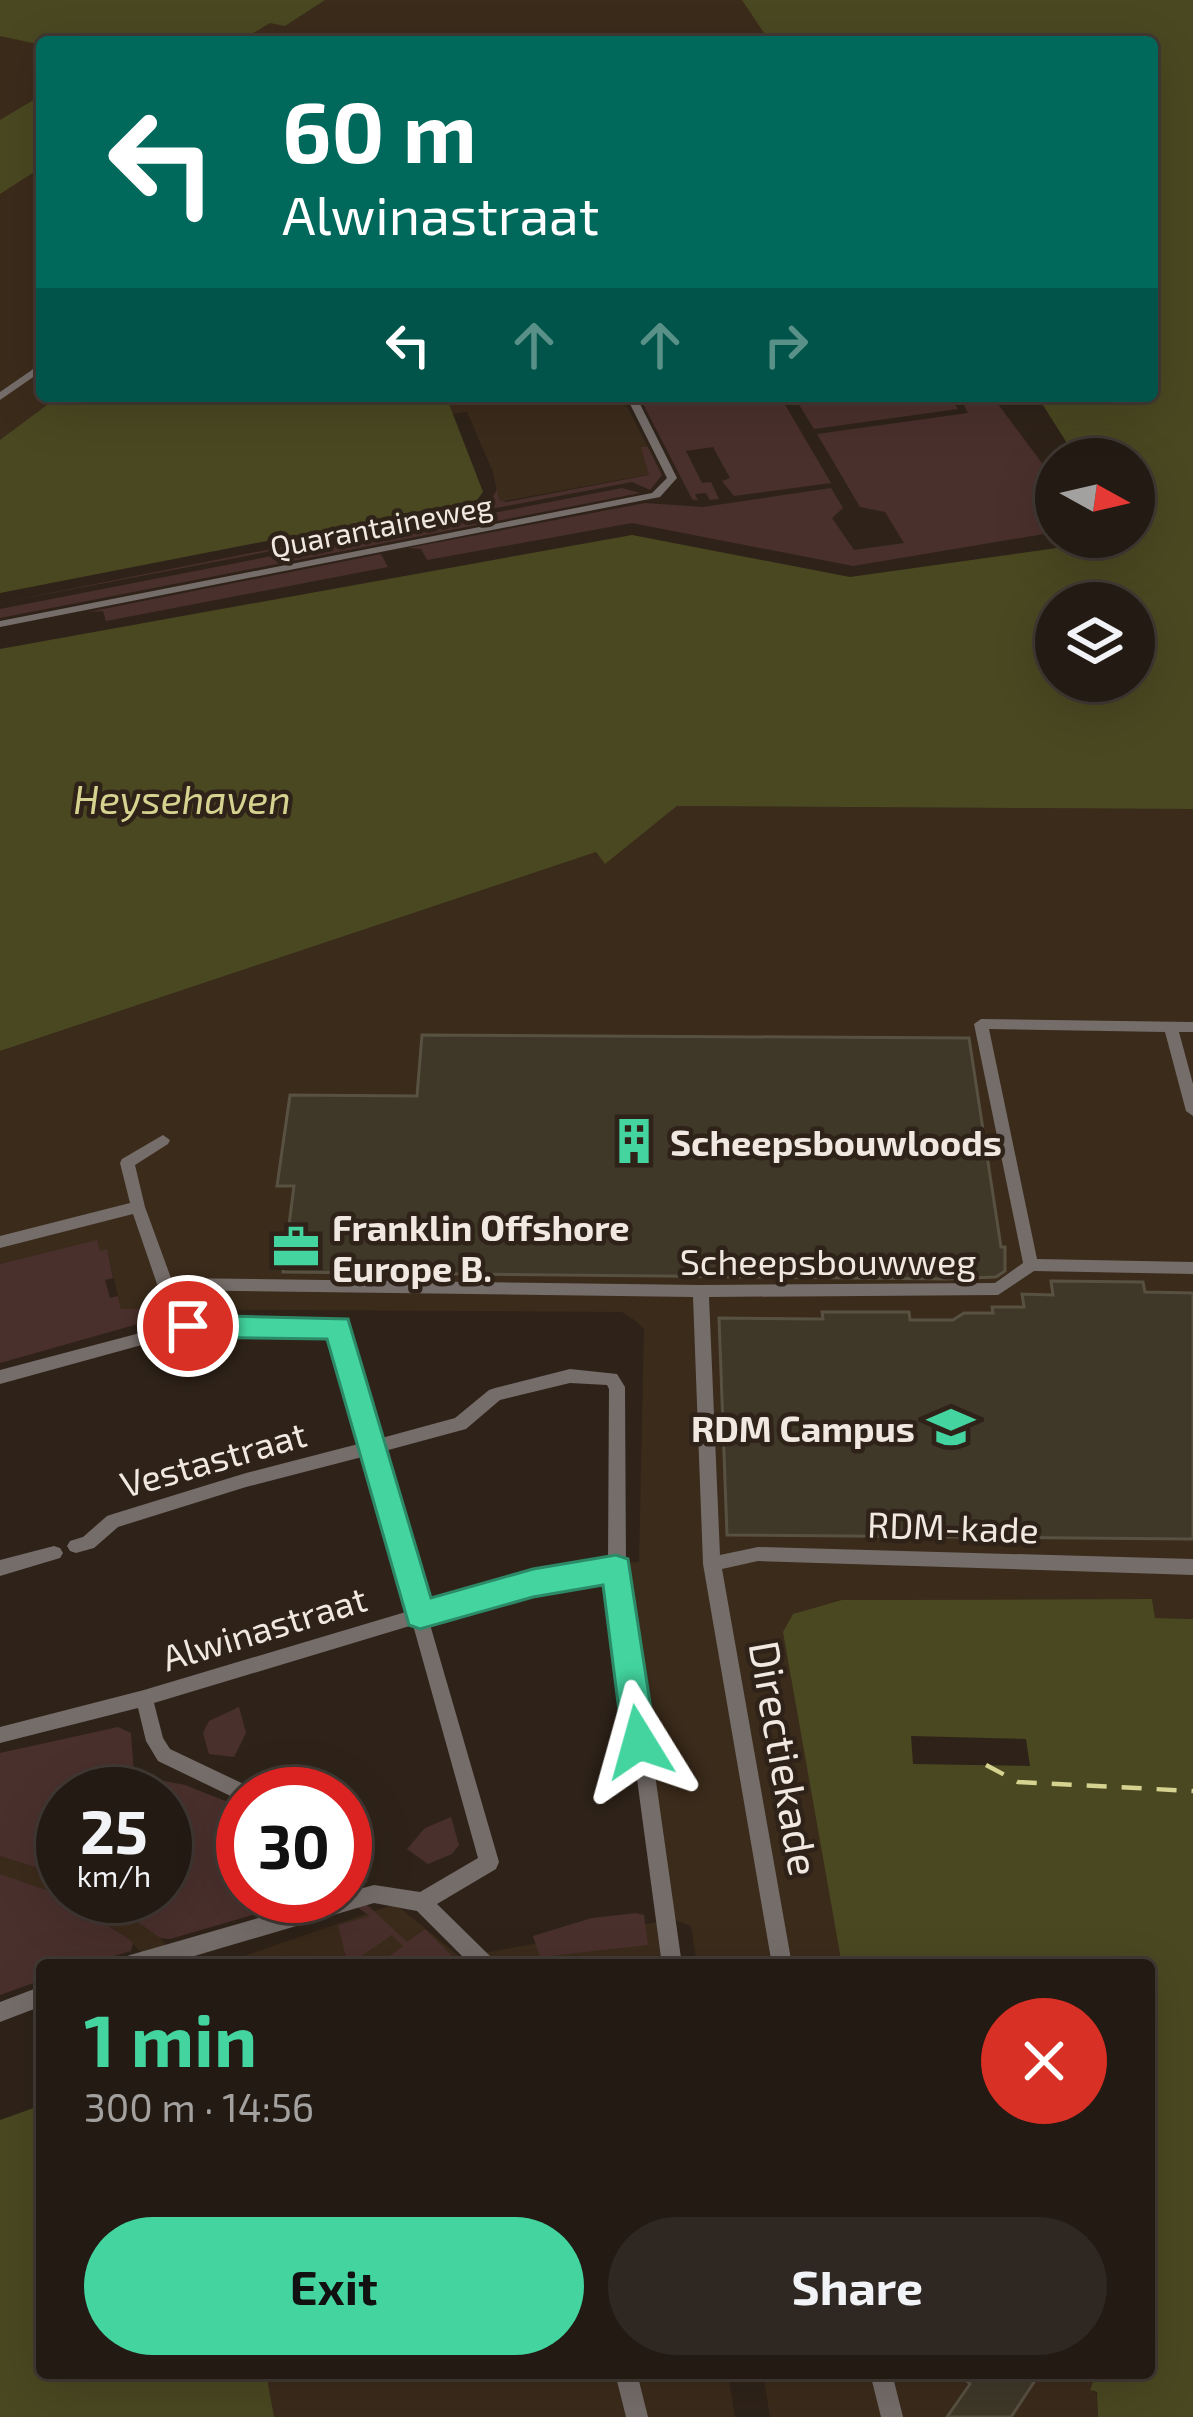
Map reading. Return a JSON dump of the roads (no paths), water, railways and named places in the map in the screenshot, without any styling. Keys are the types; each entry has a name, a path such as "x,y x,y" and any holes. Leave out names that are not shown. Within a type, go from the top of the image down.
{"street":[{"path":"0,397 36,370"},
{"name":"Quarantaineweg","path":"0,624 656,495 672,478 634,402"},
{"name":"Scheepsbouwweg","path":"163,1140 127,1163 165,1283 701,1291 998,1289 1031,1265 981,1024 1171,1027"},
{"path":"1193,1027 1171,1027 1193,1111"},
{"path":"0,1242 138,1207"},
{"path":"1031,1265 1193,1268"},
{"name":"Directiekade","path":"701,1291 712,1564 781,1959"},
{"path":"0,1377 188,1326 338,1328 489,1862 422,1902"},
{"name":"Vestastraat","path":"76,1546 88,1543 113,1521 460,1424 495,1395 570,1376 607,1377 617,1387 616,1569"},
{"path":"0,1568 54,1552"},
{"name":"RDM-kade","path":"712,1564 758,1554 1193,1567"},
{"path":"616,1569 671,1959"},
{"name":"Alwinastraat","path":"0,1735 144,1698 533,1583 616,1569"},
{"path":"144,1698 154,1741 164,1755 216,1780"},
{"path":"151,1959 374,1894 422,1902 479,1959"},
{"path":"0,2012 36,1998"},
{"path":"628,2379 638,2417"},
{"path":"882,2379 892,2417"}],"water":[{"path":"0,0 325,0 285,26 270,23 249,36 36,36 36,44 0,36"},
{"name":"Heysehaven","path":"742,0 1193,0 1193,809 677,806 605,864 596,852 0,1051 0,649 632,535 850,577 1035,551 1035,558 1155,558 1155,438 1064,438 1041,402 1158,402 1158,36 766,36"},
{"path":"36,99 36,171 0,194 0,120"},
{"path":"51,402 448,402 483,492 477,500 0,593 0,440"},
{"path":"1152,1599 1155,1618 1193,1619 1193,2417 1098,2417 1097,2392 1090,2390 1094,2379 1155,2379 1155,1959 841,1959 783,1632 793,1614 842,1600"},
{"path":"36,2107 36,2379 267,2379 274,2417 0,2417 0,2120"}],"place":[{"name":"Scheepsbouwloods","path":"634,1141"},
{"name":"Franklin Offshore Europe B.","path":"296,1247"},
{"name":"RDM Campus","path":"951,1427"}]}
